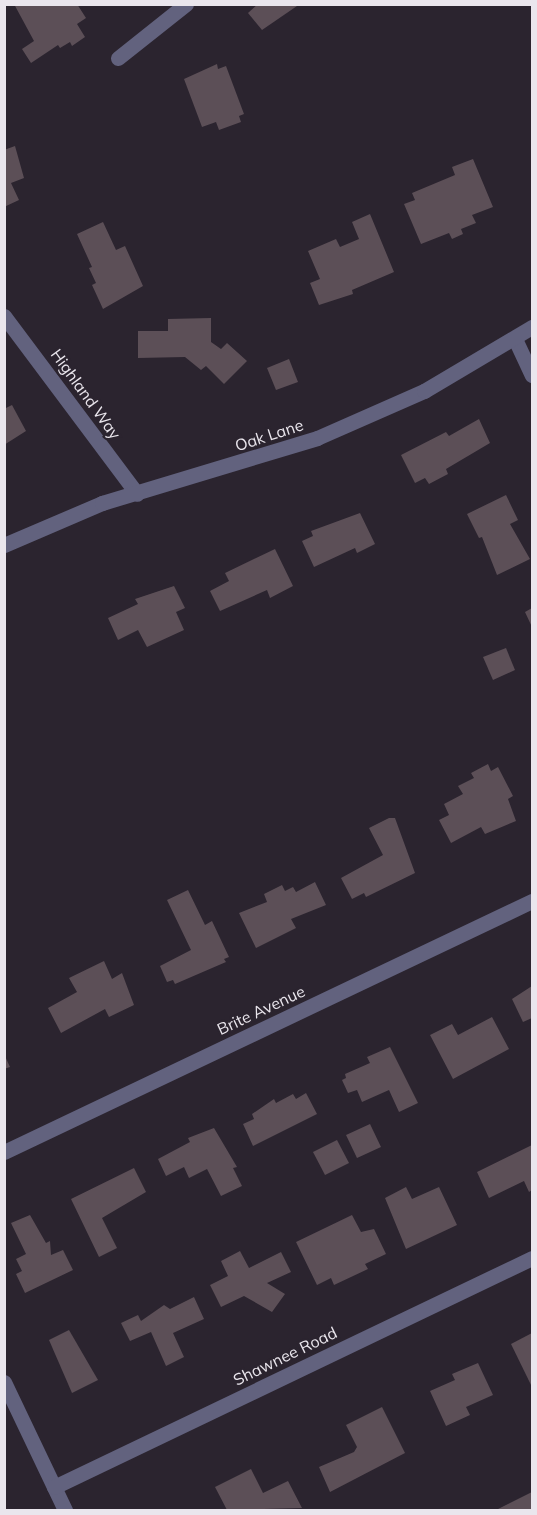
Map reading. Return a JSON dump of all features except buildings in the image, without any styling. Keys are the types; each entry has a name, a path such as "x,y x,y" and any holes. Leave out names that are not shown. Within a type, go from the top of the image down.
{"street":[{"path":"118,58 186,4"},
{"name":"Highland Way","path":"4,316 137,494"},
{"name":"Oak Lane","path":"4,545 59,519 290,449 424,391 532,327"},
{"path":"515,339 532,375"},
{"name":"Brite Avenue","path":"4,1152 532,901"},
{"name":"Shawnee Road","path":"54,1487 532,1258"},
{"path":"4,1382 65,1510"}]}
